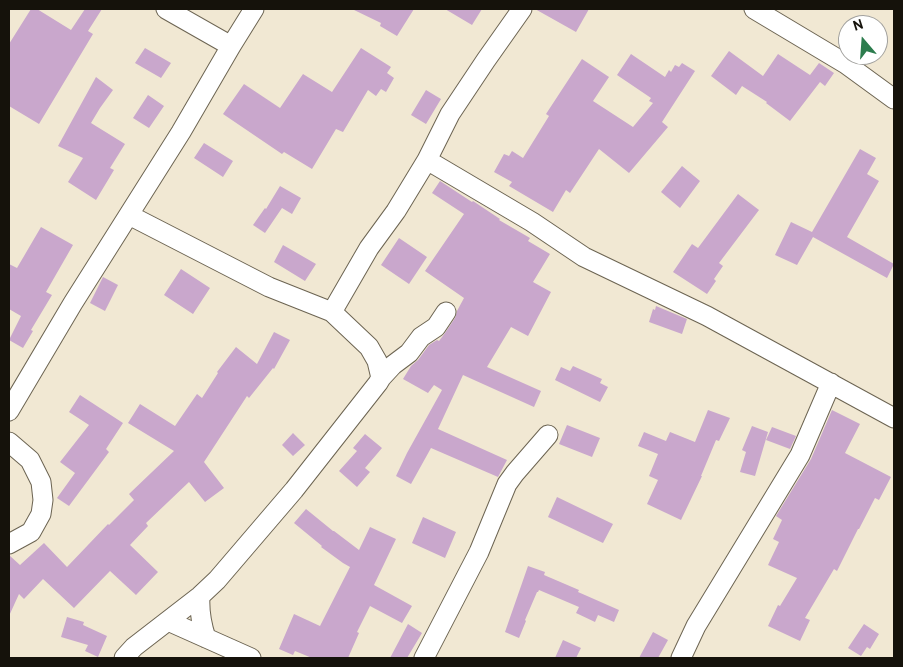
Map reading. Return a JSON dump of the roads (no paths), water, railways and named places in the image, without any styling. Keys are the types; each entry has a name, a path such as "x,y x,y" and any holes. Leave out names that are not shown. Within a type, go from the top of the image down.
{"street":[{"path":"166,9 230,46"},
{"path":"9,410 73,303 181,132 230,46 254,9"},
{"path":"332,312 369,248 396,211 427,160 450,114 522,9"},
{"path":"754,9 846,64 894,99"},
{"path":"427,160 532,222 584,257 707,316 894,418"},
{"path":"129,215 269,287 332,312 369,347 377,361 381,378"},
{"path":"124,658 134,646 200,596 217,580 294,490 381,378 393,365 409,354 421,337 436,327 446,312"},
{"path":"681,658 696,626 800,455 831,383"},
{"path":"424,658 479,552 508,484 515,473 548,435"},
{"path":"9,442 30,460 42,482 43,500 41,514 30,532 9,544"},
{"path":"200,596 199,610 206,638"},
{"path":"168,621 251,658"}]}
